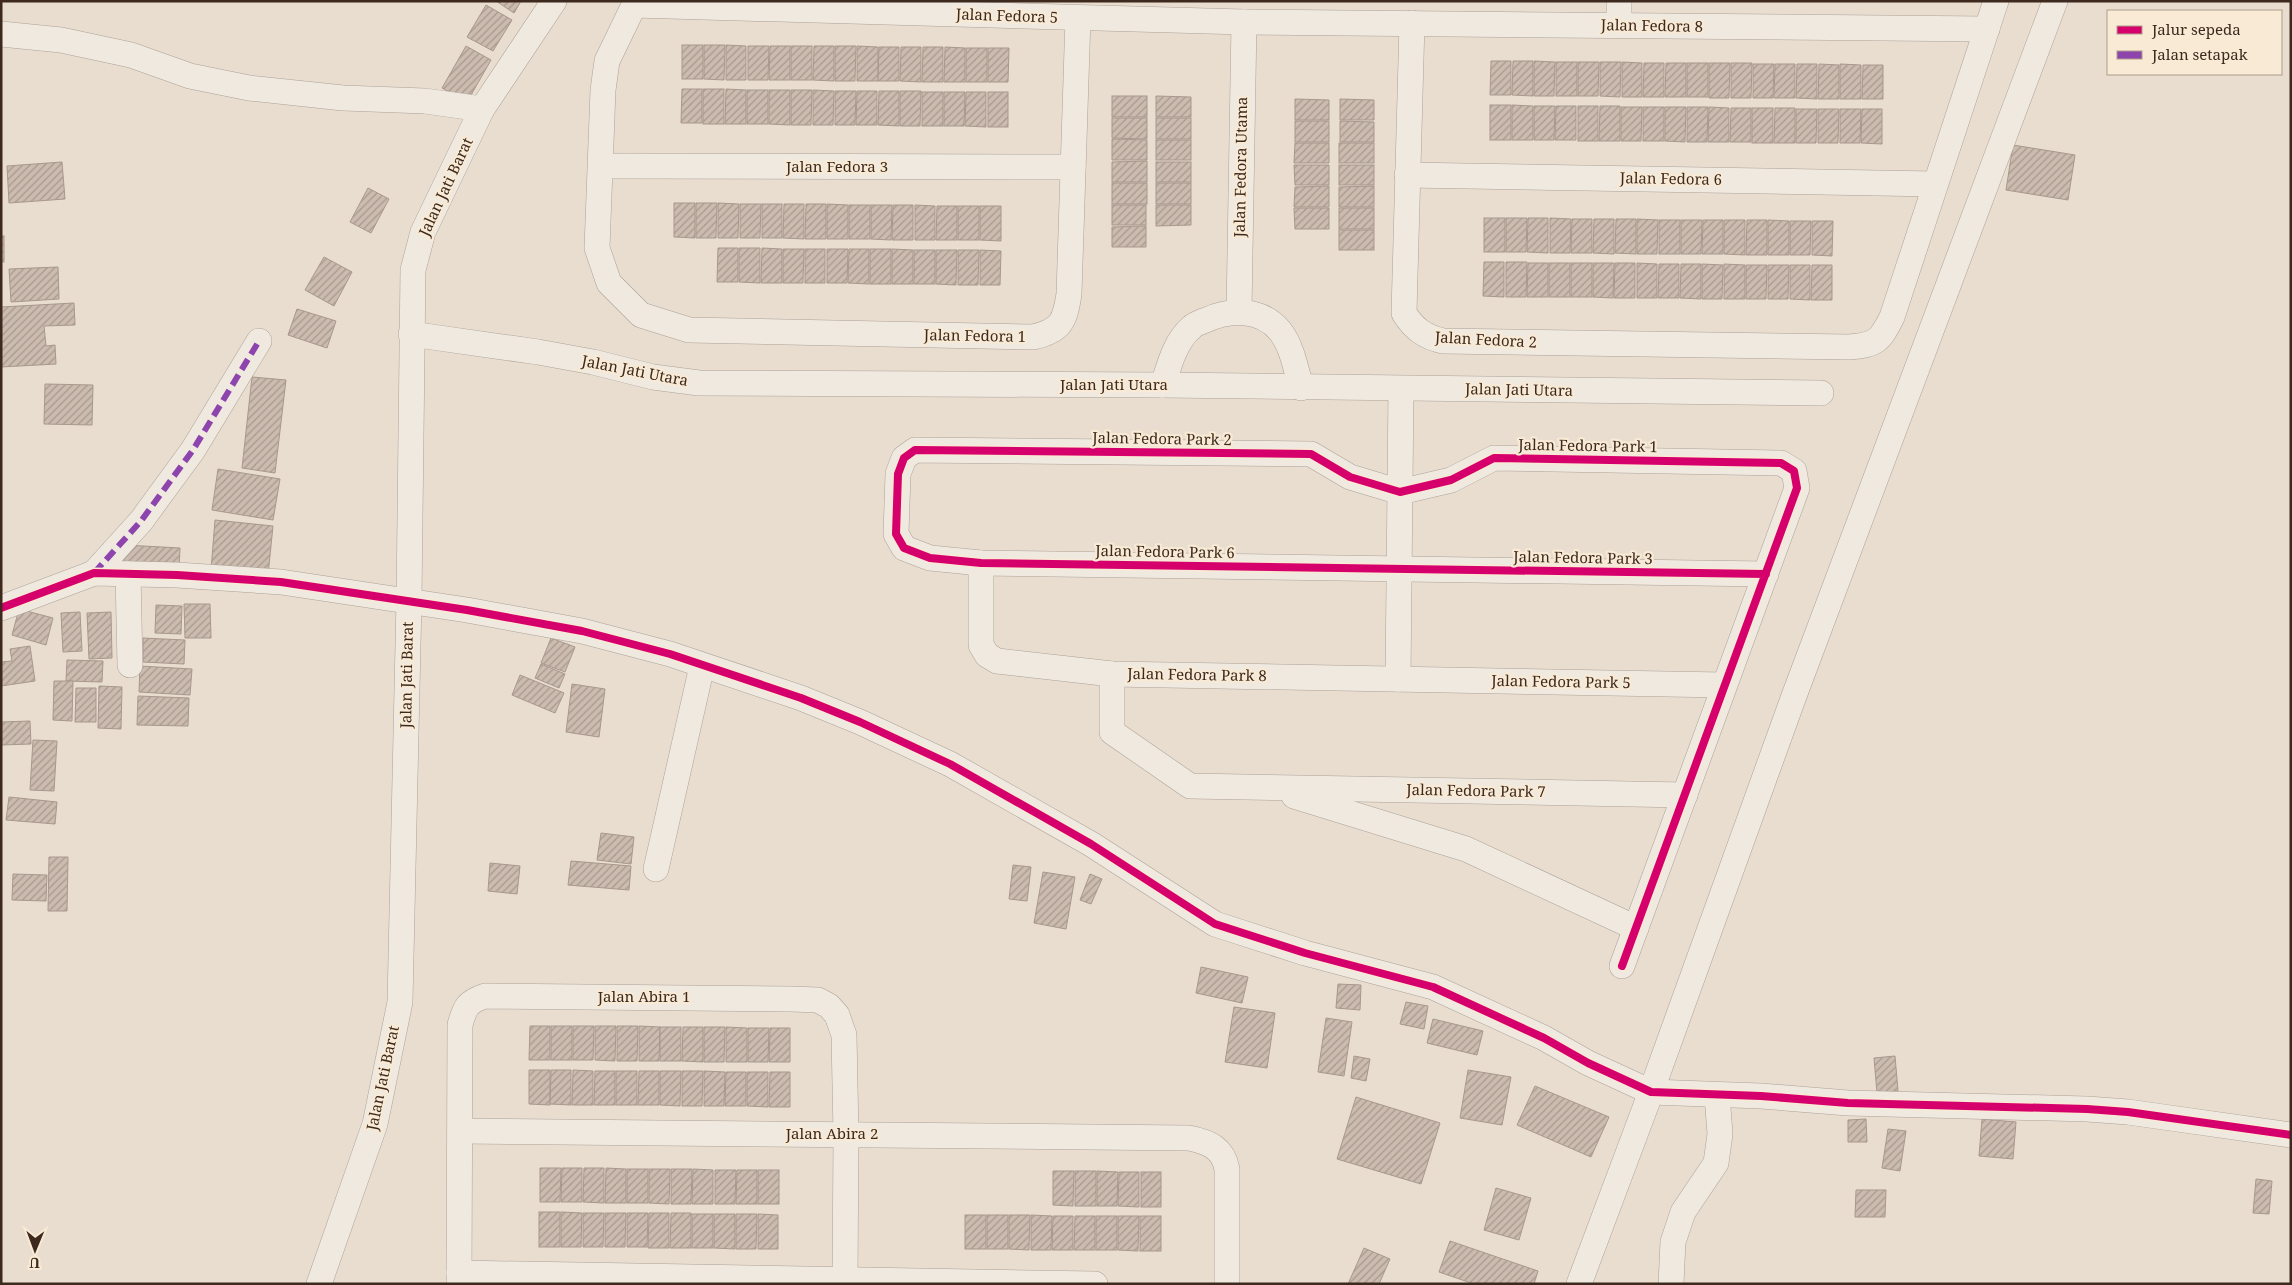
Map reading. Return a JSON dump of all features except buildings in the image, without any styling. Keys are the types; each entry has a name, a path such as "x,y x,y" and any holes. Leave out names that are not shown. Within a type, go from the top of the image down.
{"street":[{"name":"Jalan Jati Barat","path":"319,1284 375,1124 400,1002 409,600 411,334 414,270 423,232 482,109 554,1"},
{"path":"1935,184 1996,1"},
{"path":"1579,1284 1651,1092 1794,696 2055,1"},
{"path":"601,166 603,90 607,61 635,3"},
{"name":"Jalan Fedora 5","path":"635,3 1078,18 1172,11 1244,22"},
{"name":"Jalan Fedora 8","path":"1244,22 1317,12 1412,24 1619,13 1986,29"},
{"name":"Jalan Fedora 1","path":"601,166 597,248 609,283 641,315 689,330 1034,337 1047,334 1061,324 1066,314 1069,294 1078,18"},
{"name":"Jalan Fedora Utama","path":"1239,311 1244,22"},
{"name":"Jalan Fedora 2","path":"1412,24 1404,314 1412,326 1428,338 1453,341 1868,346 1881,338 1892,317 1935,184"},
{"path":"1,34 61,40 123,53 190,76 249,88 343,98 425,101 482,109"},
{"name":"Jalan Fedora 3","path":"601,166 1073,167"},
{"name":"Jalan Fedora 6","path":"1408,175 1935,184"},
{"path":"1163,385 1171,359 1192,327 1218,314 1239,311 1264,317 1279,330 1288,343 1302,388"},
{"name":"Jalan Jati Utara","path":"411,334 538,352 593,362 653,377 699,383 1163,385 1821,393"},
{"path":"94,573 141,521 194,450 259,340"},
{"path":"1398,679 1401,389"},
{"name":"Jalan Fedora Park 2","path":"915,450 1310,454 1350,477 1400,492"},
{"name":"Jalan Fedora Park 6","path":"915,450 904,458 898,474 896,534 904,548 930,558 981,563 1400,569"},
{"name":"Jalan Fedora Park 1","path":"1400,492 1451,480 1494,458 1781,463 1794,471 1798,488 1766,574"},
{"name":"Jalan Fedora Park 8","path":"981,563 981,645 987,655 997,661 1112,674 1398,679"},
{"name":"Jalan Fedora Park 3","path":"1400,569 1766,574"},
{"path":"1,608 94,573 185,576 282,582 409,600 582,631 670,654 801,698 900,739 950,764 1091,844 1216,924 1305,953 1433,987 1536,1034 1588,1063 1651,1092 1848,1103 2087,1109 2128,1112 2291,1135"},
{"path":"128,574 130,665"},
{"path":"1622,966 1766,574"},
{"path":"656,869 702,666"},
{"name":"Jalan Fedora Park 7","path":"1112,674 1112,732 1190,786 1685,795"},
{"name":"Jalan Fedora Park 5","path":"1398,679 1724,685"},
{"name":"Jalan Fedora Park 7","path":"1267,788 1466,849 1636,928"},
{"name":"Jalan Abira 1","path":"460,1132 460,1025 464,1010 471,1001 485,996 818,1000 829,1006 837,1015 844,1035 846,1134"},
{"path":"1671,1284 1673,1242 1682,1212 1716,1162 1720,1134 1717,1095"},
{"path":"460,1132 459,1278 1095,1284"},
{"name":"Jalan Abira 2","path":"460,1132 1189,1138 1204,1141 1217,1147 1225,1160 1227,1169 1227,1284"},
{"path":"845,1282 846,1134"}],"marked path":[{"path":"94,573 141,521 193,450 259,341"}],"cycle path":[{"path":"1622,966 1797,488 1794,471 1781,463 1494,458 1451,480 1400,492 1350,477 1311,454 915,450 904,458 898,474 896,534 904,548 930,558 981,563 1766,574"},
{"path":"1,608 94,573 177,575 281,582 467,610 582,631 670,654 801,698 860,722 950,764 1091,844 1215,924 1305,953 1433,987 1544,1038 1588,1063 1651,1092 1761,1096 1848,1103 2087,1109 2128,1112 2291,1135"}]}
